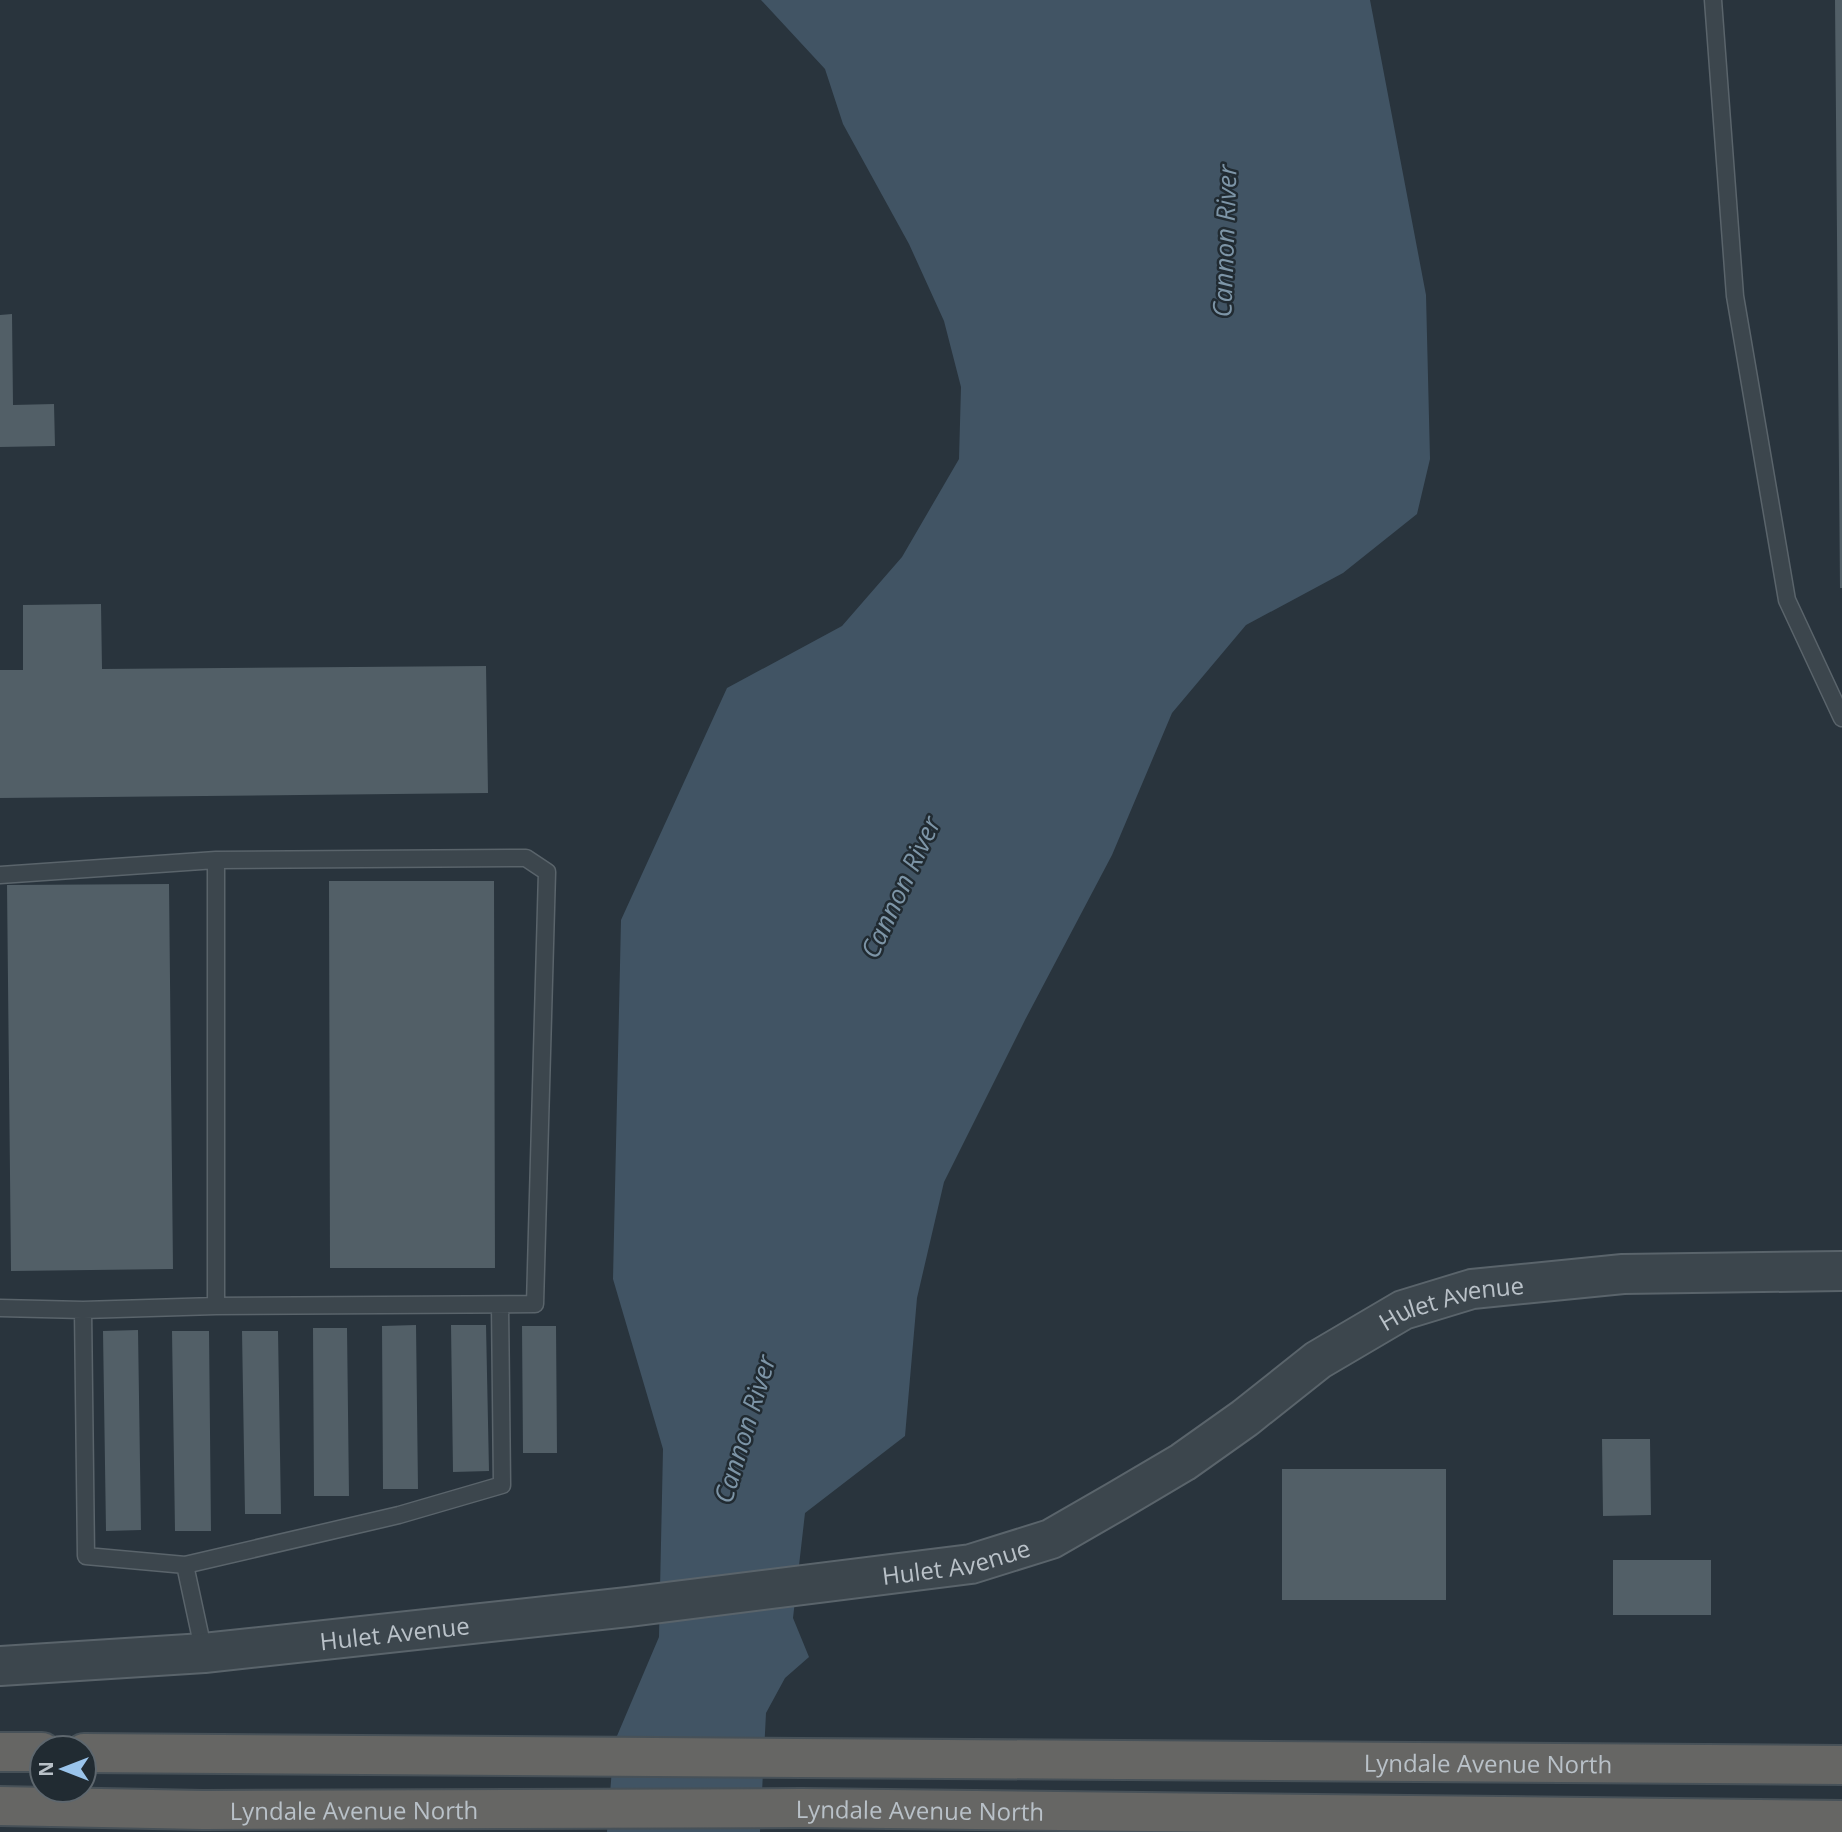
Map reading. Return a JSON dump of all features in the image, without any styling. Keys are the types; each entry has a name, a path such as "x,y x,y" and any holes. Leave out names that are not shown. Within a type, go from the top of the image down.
{"highway":[{"path":"0,1752 28,1752"},
{"name":"Lyndale Avenue North","path":"98,1752 1842,1765"},
{"name":"Lyndale Avenue North","path":"0,1805 203,1810 802,1808 1842,1820"}],"street":[{"name":"Hulet Avenue","path":"0,1666 204,1653 628,1607 971,1564 1051,1539 1183,1462 1245,1418 1318,1360 1403,1310 1472,1289 1623,1274 1842,1271"}],"lane":[{"path":"1713,0 1735,296 1787,600 1842,718"},
{"path":"0,875 216,860 527,858 547,872 535,1304 213,1306 83,1310 0,1308"},
{"path":"213,1306 216,1306 216,860"},
{"path":"83,1310 86,1556 185,1565 399,1515 502,1485 500,1305"},
{"path":"185,1565 204,1653"}],"water":[{"name":"Cannon River","path":"761,0 1370,0 1426,295 1430,459 1417,514 1343,573 1246,625 1172,713 1112,855 944,1182 917,1298 905,1436 805,1513 793,1618 809,1657 785,1678 766,1713 760,1832 607,1832 614,1743 659,1637 663,1449 613,1279 621,920 727,688 842,626 902,557 959,459 961,387 944,321 909,244 843,124 825,69"}],"building":[{"path":"1835,0 1842,0 1842,588 1840,588"},
{"path":"12,314 13,405 54,404 55,446 0,447 0,315"},
{"path":"101,604 102,669 486,666 488,793 0,798 0,670 23,670 23,605"},
{"path":"329,881 494,881 495,1268 330,1268"},
{"path":"169,884 173,1269 11,1271 7,885"},
{"path":"416,1325 418,1489 383,1489 382,1326"},
{"path":"451,1325 486,1325 489,1471 453,1472"},
{"path":"522,1326 556,1326 557,1453 523,1453"},
{"path":"313,1328 347,1328 349,1496 314,1496"},
{"path":"138,1330 141,1530 106,1531 103,1331"},
{"path":"172,1331 209,1331 211,1531 175,1531"},
{"path":"242,1331 278,1331 281,1514 245,1514"},
{"path":"1602,1439 1650,1439 1651,1515 1603,1516"},
{"path":"1282,1469 1446,1469 1446,1600 1282,1600"},
{"path":"1613,1560 1711,1560 1711,1615 1613,1615"}]}
